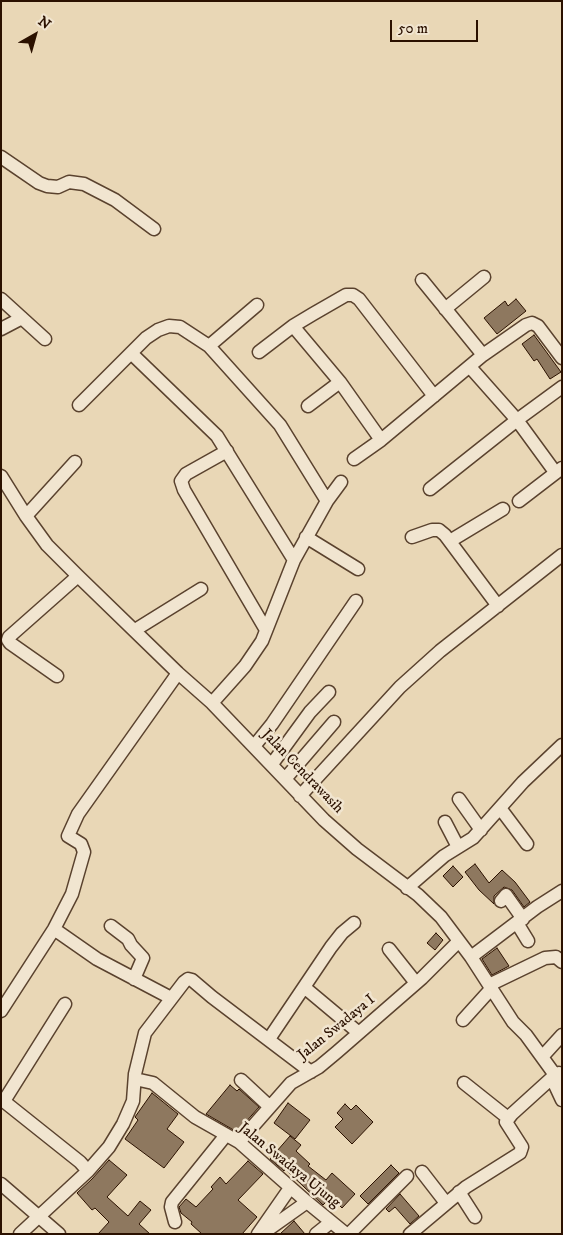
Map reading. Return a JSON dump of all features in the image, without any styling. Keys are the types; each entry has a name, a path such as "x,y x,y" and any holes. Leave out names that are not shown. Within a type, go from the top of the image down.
{"street":[{"path":"1,157 39,183 47,186 58,187 69,182 84,184 115,200 154,229"},
{"path":"445,309 484,277"},
{"path":"422,280 483,356"},
{"path":"259,352 293,326 346,295 353,295 359,299 434,396"},
{"path":"2,301 45,339"},
{"path":"209,346 257,305"},
{"path":"1,328 22,318"},
{"path":"354,459 381,440 483,356 526,325 532,323 538,326 562,358"},
{"path":"79,405 146,338 158,330 169,326 180,326 209,346 280,425 327,501"},
{"path":"293,326 340,382 381,440"},
{"path":"131,353 217,436 294,560"},
{"path":"470,367 558,470 519,501"},
{"path":"308,406 340,382"},
{"path":"430,489 562,387"},
{"path":"227,451 186,474 181,481 184,490 266,630"},
{"path":"26,516 75,462"},
{"name":"Jalan Cendrawasih","path":"1,476 47,545 255,745 300,796 350,843 432,908 471,957 513,1022 526,1035 542,1058 558,1073 555,1085 562,1100"},
{"path":"212,703 244,666 262,641 294,560 327,501 340,482"},
{"path":"450,541 503,510"},
{"path":"412,537 432,530 439,530 450,541 498,606"},
{"path":"306,538 358,568"},
{"path":"300,796 400,687 440,651 562,555"},
{"path":"57,676 8,640 9,637 78,576"},
{"path":"135,630 201,589"},
{"path":"255,745 272,724 356,601"},
{"path":"1,1011 54,929 72,894 84,852 81,844 69,838 68,834 71,827 78,814 178,673"},
{"path":"272,764 310,712 329,692"},
{"path":"284,779 334,722"},
{"path":"407,888 444,856 481,830 524,782 562,745"},
{"path":"459,799 481,830"},
{"path":"500,808 527,844"},
{"path":"445,822 458,847"},
{"path":"471,957 562,891"},
{"path":"501,901 506,895 528,941"},
{"path":"269,1039 331,947 342,933 354,923"},
{"path":"111,926 128,938 131,945 143,958 134,979"},
{"path":"54,929 97,959 172,998"},
{"name":"Jalan Swadaya I","path":"239,1142 291,1083 320,1067 416,984 459,941"},
{"path":"389,949 416,984"},
{"path":"463,1020 495,981 545,958 556,957 562,962"},
{"path":"20,1234 88,1171 109,1146 123,1124 133,1100 135,1079 145,1033 188,979 192,980 212,998 311,1072"},
{"path":"304,987 359,1034"},
{"path":"66,1004 2,1100 80,1162 88,1171"},
{"path":"542,1058 562,1035"},
{"path":"410,1234 459,1192 520,1153 522,1147 506,1122 508,1118 558,1073"},
{"name":"Jalan Swadaya Ujung","path":"135,1079 153,1083 195,1117 239,1142 290,1188 347,1234"},
{"path":"240,1080 270,1107"},
{"path":"464,1083 508,1118"},
{"path":"175,1222 171,1207 172,1202 226,1135"},
{"path":"422,1172 446,1203"},
{"path":"347,1234 407,1176"},
{"path":"1,1184 59,1234"},
{"path":"260,1234 290,1188"},
{"path":"459,1192 475,1217"},
{"path":"260,1234 307,1202"},
{"path":"279,1204 289,1214"},
{"path":"316,1234 331,1222"}],"building":[{"path":"516,299 526,311 497,334 484,318 505,301 508,306"},
{"path":"534,335 561,372 550,379 537,359 534,361 522,344"},
{"path":"475,864 489,883 502,870 515,882 530,902 524,907 512,890 504,887 494,896 494,904 479,890 465,872"},
{"path":"453,866 463,877 453,887 443,876"},
{"path":"436,933 443,940 435,950 427,943"},
{"path":"497,948 509,966 492,975 482,959"},
{"path":"230,1085 237,1091 239,1089 259,1107 237,1132 206,1114"},
{"path":"152,1093 178,1114 167,1129 184,1142 164,1168 125,1139 138,1120 135,1117"},
{"path":"288,1103 310,1120 295,1139 274,1123"},
{"path":"345,1104 351,1110 356,1105 373,1122 352,1144 335,1127 343,1119 337,1113"},
{"path":"290,1136 301,1145 296,1151 310,1164 308,1166 326,1180 332,1173 355,1194 342,1208 331,1197 323,1205 285,1169 284,1171 270,1159"},
{"path":"109,1160 127,1175 107,1197 128,1216 140,1201 151,1210 139,1224 150,1234 98,1234 109,1222 95,1208 92,1210 77,1193"},
{"path":"248,1161 263,1174 238,1200 257,1217 242,1234 202,1234 181,1213 179,1207 186,1199 196,1207 213,1189 211,1187 220,1177 226,1184"},
{"path":"391,1165 399,1173 368,1204 360,1196"},
{"path":"400,1194 419,1216 410,1224 395,1207 389,1212 386,1209"},
{"path":"294,1221 305,1234 280,1234"}]}
